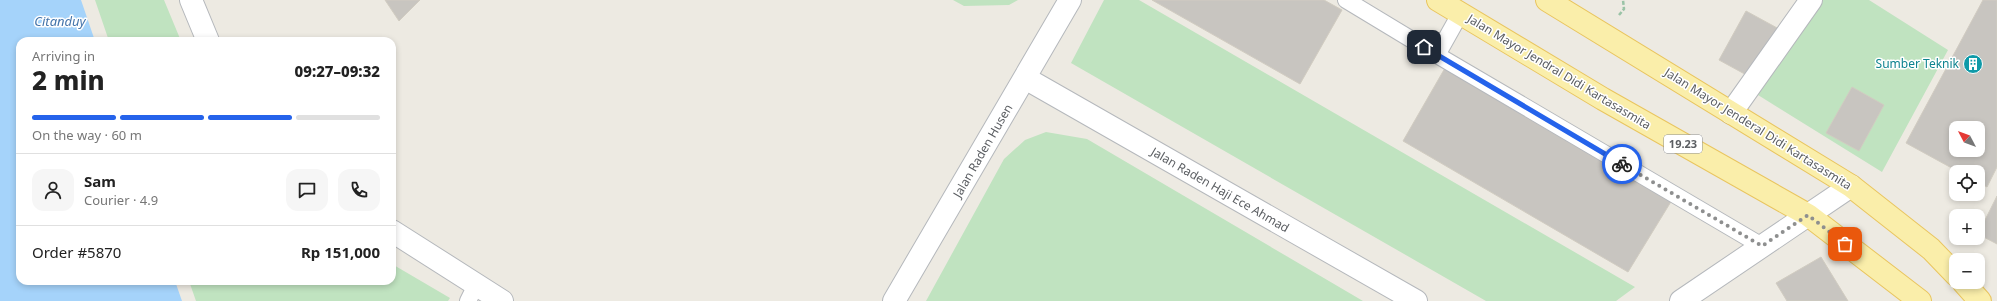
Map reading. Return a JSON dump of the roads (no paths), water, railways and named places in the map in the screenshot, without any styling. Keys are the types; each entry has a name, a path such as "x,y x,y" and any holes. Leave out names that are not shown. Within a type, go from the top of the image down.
{"main road":[{"name":"Jalan Mayor Jendral Didi Kartasasmita","path":"1438,0 1603,99 1808,215 1920,301"},
{"name":"Jalan Mayor Jenderal Didi Kartasasmita","path":"1547,0 1851,186 1931,249 1949,268"},
{"path":"1969,289 1980,301"}],"street":[{"path":"191,0 206,37"},
{"name":"Jalan Raden Husen","path":"894,301 1070,0"},
{"path":"1731,113 1811,0"},
{"name":"Jalan Raden Haji Ece Ahmad","path":"1025,78 1416,301"},
{"path":"1681,301 1851,186"},
{"path":"396,234 472,293 502,301"}],"lane":[{"path":"1346,0 1762,246"},
{"path":"1437,55 1460,14"}],"water":[{"name":"Citanduy","path":"0,0 81,0 94,37 16,37 16,285 176,285 182,301 0,301"}],"place":[{"name":"Sumber Teknik","path":"1973,64"}]}
